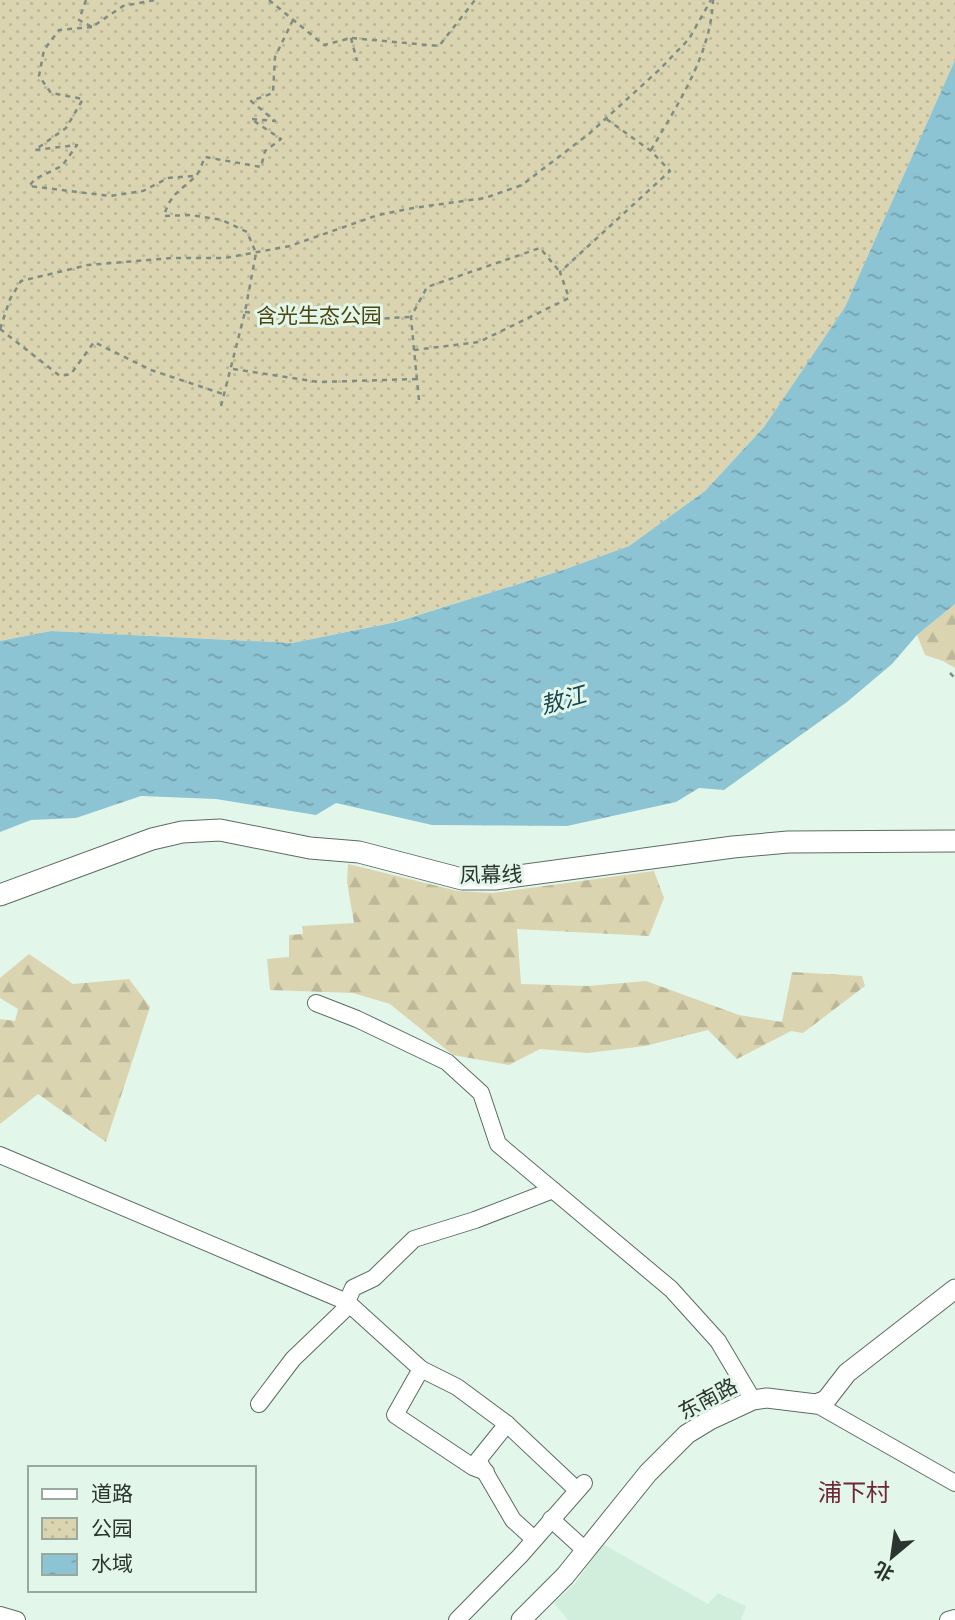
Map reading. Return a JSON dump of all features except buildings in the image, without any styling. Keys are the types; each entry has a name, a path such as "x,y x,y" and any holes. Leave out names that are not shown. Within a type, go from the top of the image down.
{"main road":[{"name":"凤幕线","path":"0,895 152,839 182,832 220,830 310,848 359,852 428,871 473,879 495,879 788,842 955,841"}],"street":[{"path":"316,1003 357,1019 447,1062 481,1093 498,1144 671,1289 718,1341 753,1400"},
{"path":"0,1155 347,1302 421,1369 457,1387 507,1423 580,1486 457,1620"},
{"path":"259,1404 293,1359 343,1311 353,1288 374,1278 414,1239 475,1220 553,1190"},
{"path":"955,1289 847,1374 830,1395 816,1404 955,1483"},
{"path":"421,1369 395,1415 473,1467 486,1472"},
{"name":"东南路","path":"521,1620 559,1583 648,1473 678,1442 698,1427 753,1400 766,1398 816,1404"},
{"path":"507,1423 478,1460 513,1520 534,1539"},
{"path":"551,1519 585,1550"},
{"path":"0,1615 17,1620"},
{"path":"948,1620 955,1618"}],"path":[{"path":"86,0 79,20 92,27"},
{"path":"155,0 123,6 92,27 59,30 44,50 39,76 51,93 83,99 66,128 36,150 77,145 62,166 34,179 29,186 110,196 143,191 168,178 197,176"},
{"path":"269,0 324,45 351,38 439,46 454,23 475,0"},
{"path":"223,394 151,370 94,342 71,374 60,376 0,329 10,299 22,281 88,265 172,258 225,258 256,253 290,246 378,215 485,198 522,185 590,133 660,70 689,39 712,0"},
{"path":"651,151 680,101 704,48 713,22 712,0"},
{"path":"221,406 232,369 256,253 247,232 222,220 191,215 164,216 167,205 181,186 197,176 205,157 261,167 264,151 281,139 251,120 275,121 251,101 273,93 275,57 294,18"},
{"path":"351,38 357,61"},
{"path":"560,272 670,171 651,151 605,118"},
{"path":"414,350 479,342 569,298 560,272 540,248 427,287 411,317 414,350 419,400"},
{"path":"245,312 334,321 411,317"},
{"path":"232,369 319,382 417,379"},
{"path":"950,673 955,678"}],"shaded area":[{"path":"603,1544 708,1604 718,1593 746,1606 741,1620 568,1620 554,1603 574,1585"}],"green space":[{"name":"含光生态公园","path":"0,0 955,0 955,60 845,307 764,427 705,491 629,546 563,570 395,622 292,643 51,631 0,641"},
{"path":"955,604 955,668 925,655 917,635"},
{"path":"348,864 458,891 493,893 654,871 664,898 649,936 517,929 521,984 588,986 646,981 739,1015 782,1022 792,972 862,976 865,986 803,1033 791,1031 737,1059 708,1030 645,1046 588,1053 540,1049 509,1065 453,1055 390,1004 353,993 270,990 267,959 289,957 289,935 303,934 302,926 354,923 347,882"},
{"path":"29,954 73,984 129,979 150,1007 106,1142 38,1094 0,1124 0,1019 15,1021 18,1009 0,998 0,978"}],"water":[{"name":"敖江","path":"955,60 955,604 917,635 892,664 847,702 724,790 699,788 676,802 567,826 432,825 336,803 316,815 216,799 141,796 76,818 31,820 0,832 0,641 51,631 292,643 396,622 563,570 629,546 705,491 764,427 845,307"}],"district":[{"name":"浦下村","path":"854,1493"}]}
